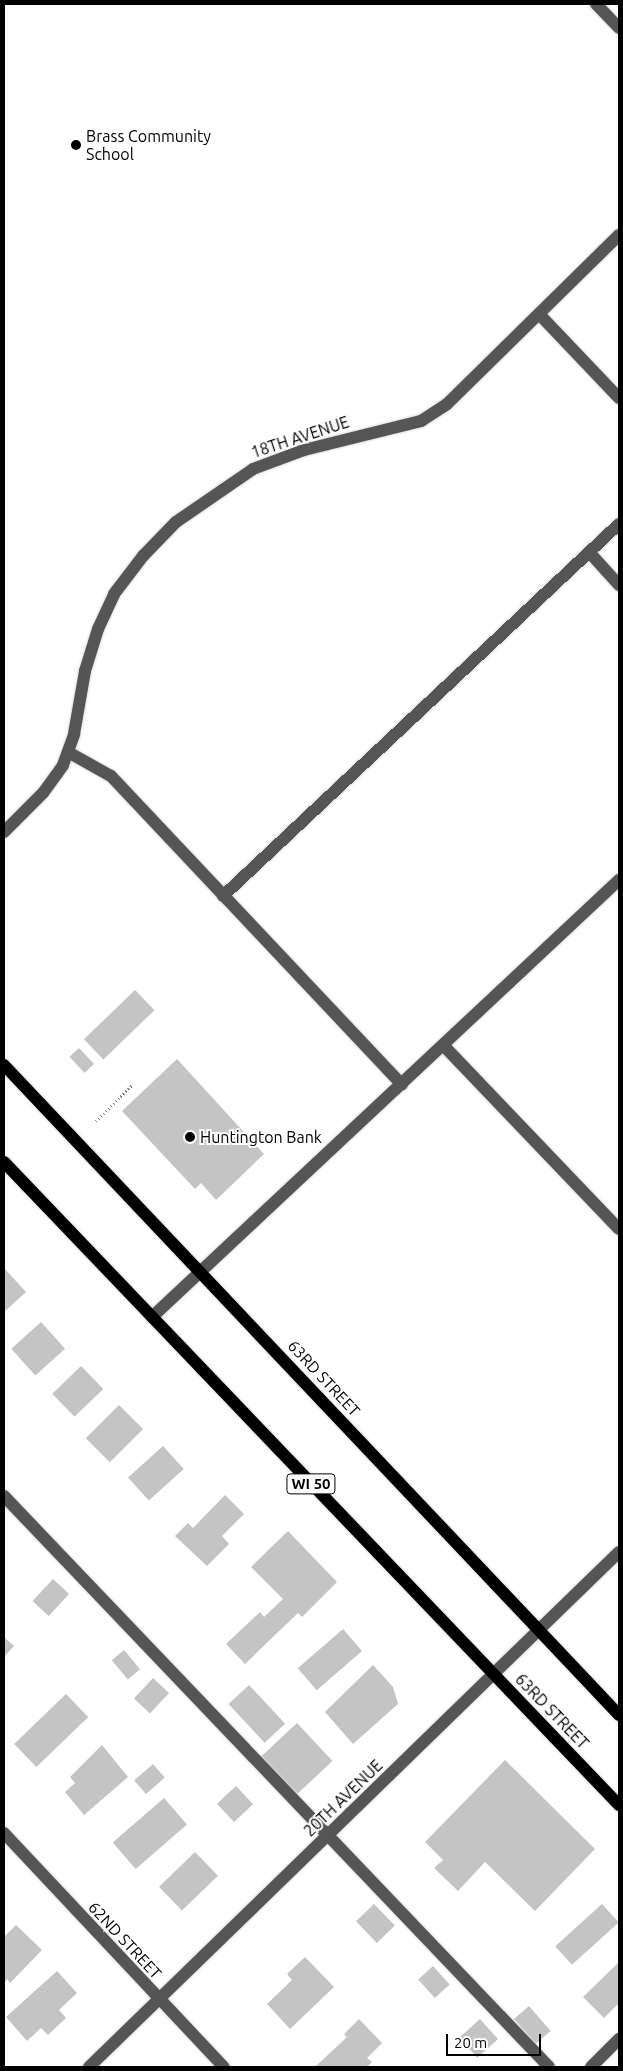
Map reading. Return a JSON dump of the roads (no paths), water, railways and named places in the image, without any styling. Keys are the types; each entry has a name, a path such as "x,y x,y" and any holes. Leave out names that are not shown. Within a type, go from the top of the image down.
{"main road":[{"name":"63RD STREET","path":"4,1065 619,1714"},
{"name":"63RD STREET","path":"4,1162 619,1805"}],"street":[{"path":"596,4 619,28"},
{"name":"18TH AVENUE","path":"4,832 43,792 63,765 68,752 85,671 98,629 114,594 143,556 176,522 253,469 304,450 421,421 447,404 619,235"},
{"path":"539,314 619,398"},
{"path":"223,896 619,524"},
{"path":"589,552 619,585"},
{"path":"68,752 111,776 402,1085"},
{"path":"152,1317 444,1046 619,880"},
{"path":"444,1046 619,1229"},
{"path":"4,1496 549,2067"},
{"name":"20TH AVENUE","path":"89,2067 158,1998 495,1675 538,1629 619,1552"},
{"name":"62ND STREET","path":"4,1833 224,2067"},
{"path":"590,2067 619,2039"}],"place":[{"name":"Brass Community School","path":"76,145"},
{"name":"Huntington Bank","path":"190,1137"}]}
